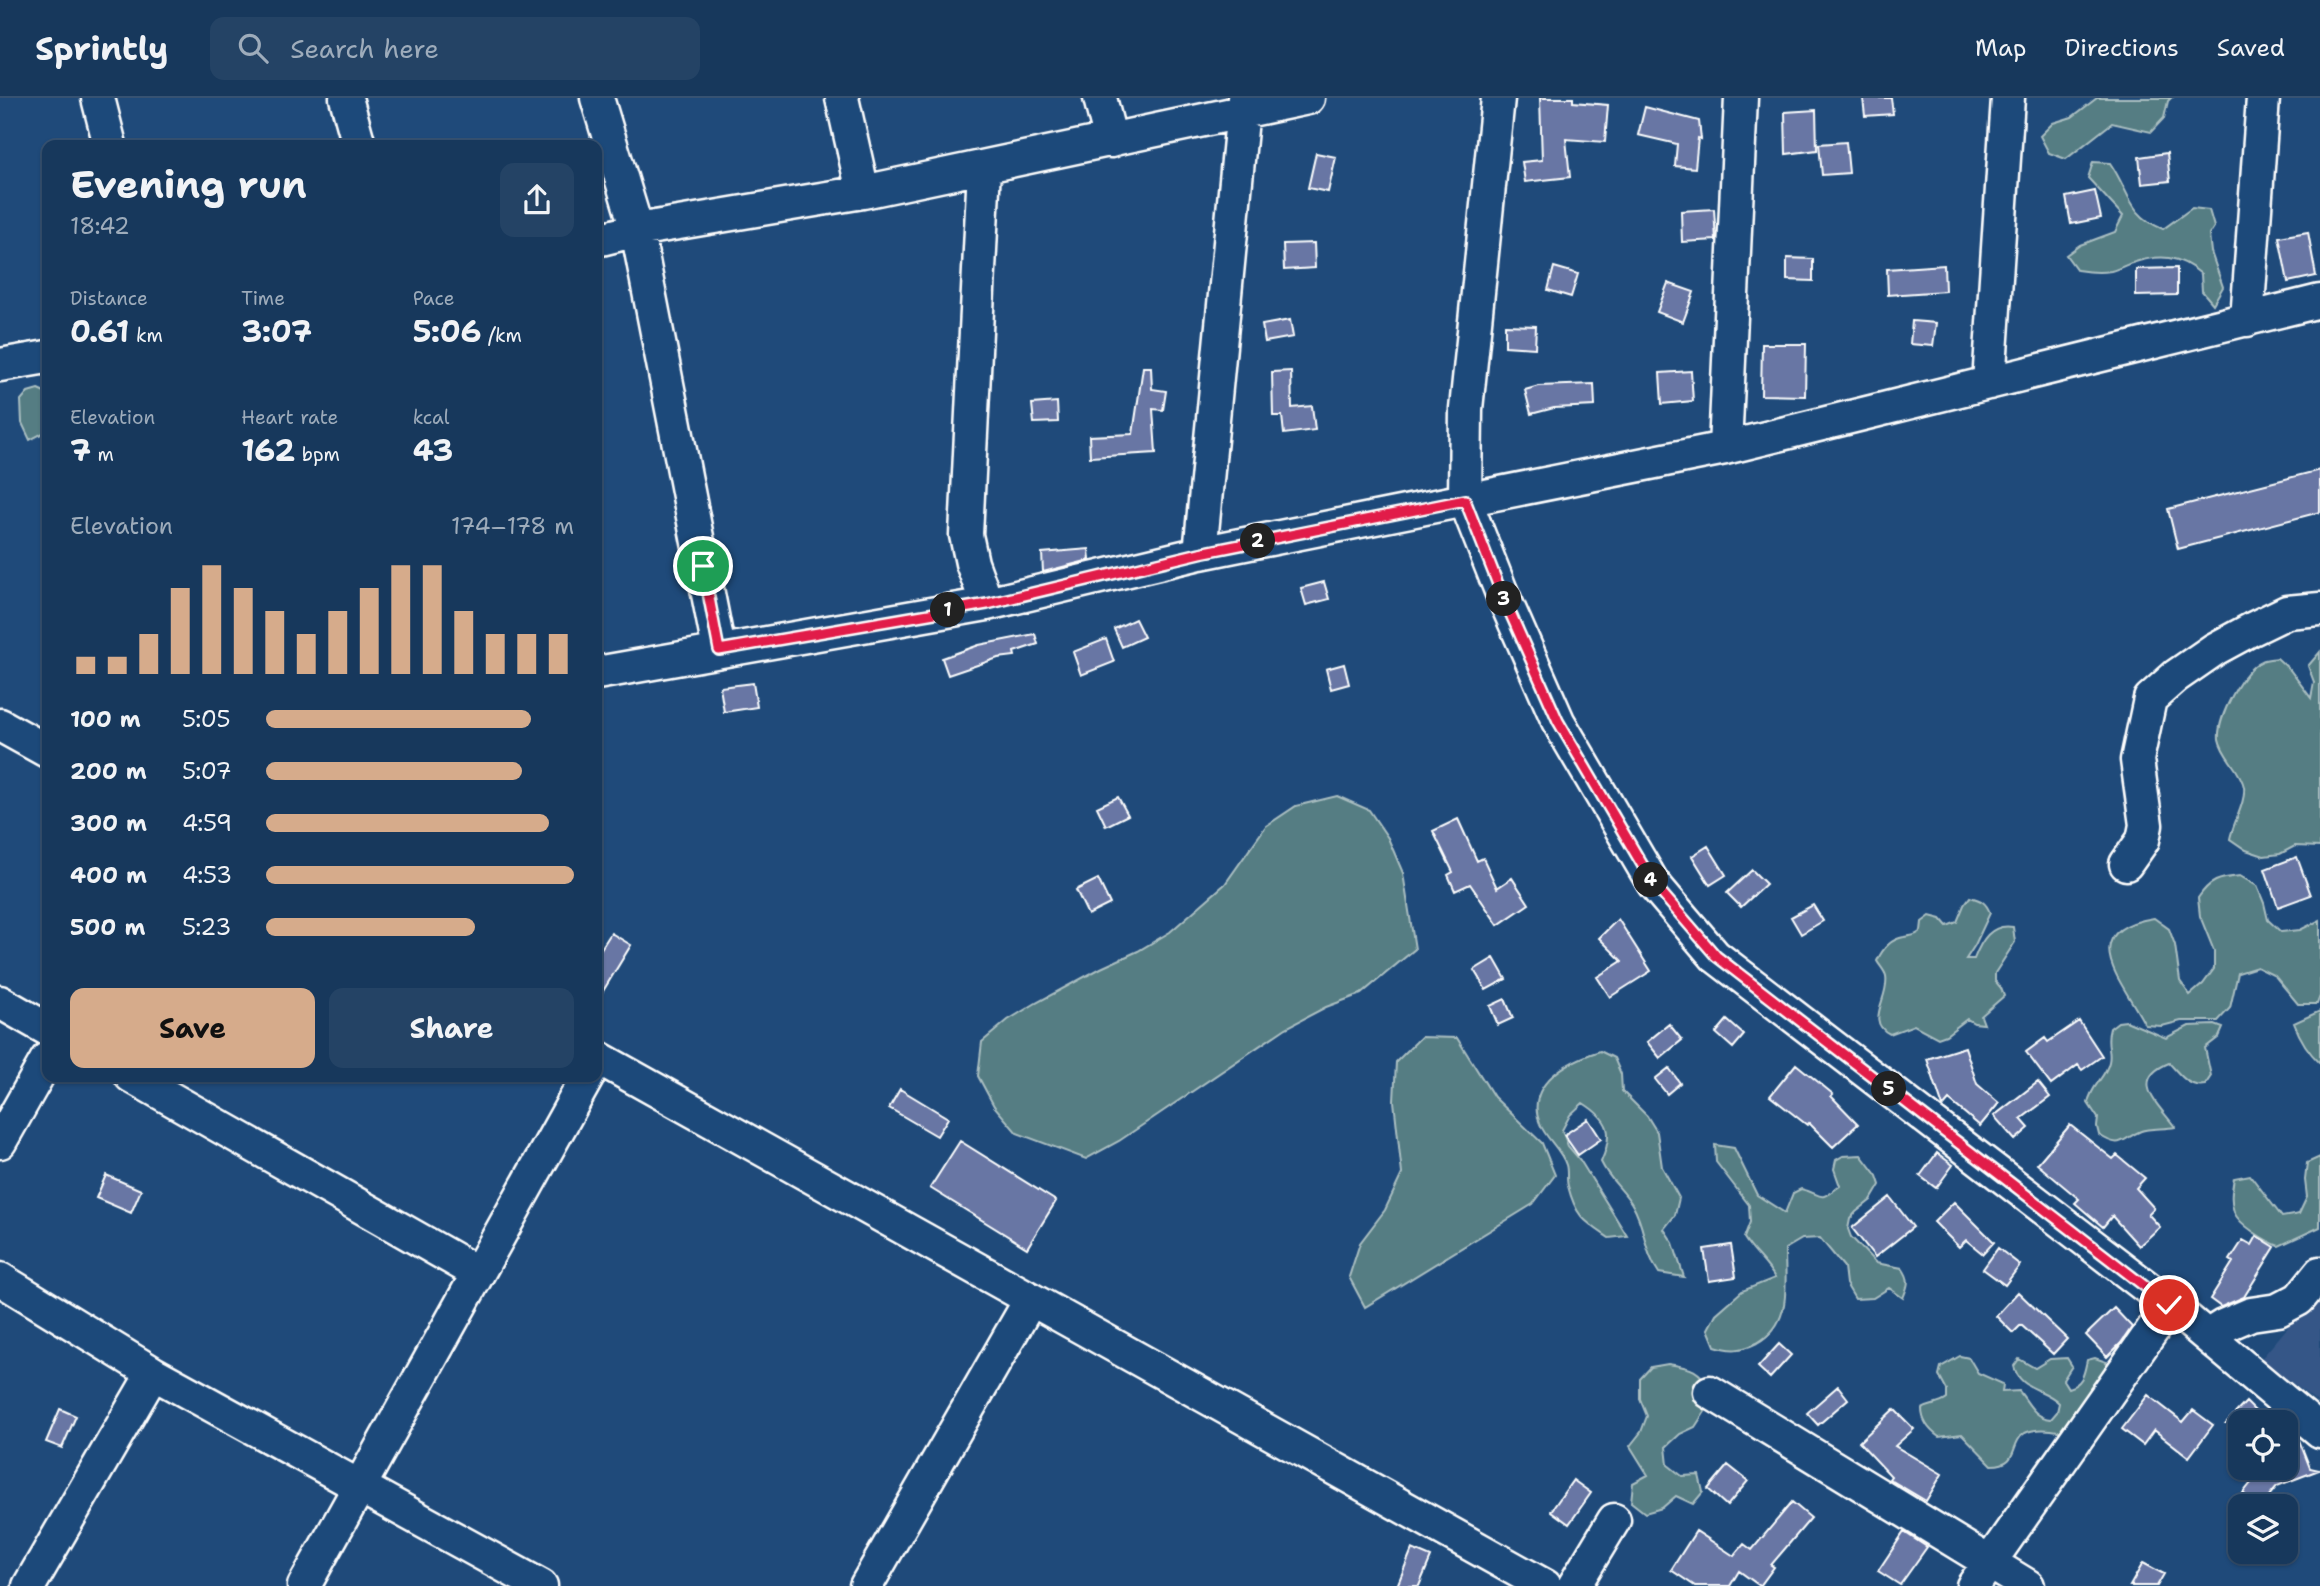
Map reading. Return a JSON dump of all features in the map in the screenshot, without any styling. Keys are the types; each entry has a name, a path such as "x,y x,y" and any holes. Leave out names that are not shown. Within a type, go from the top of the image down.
{"street":[{"path":"98,98 109,140"},
{"path":"346,98 358,140"},
{"path":"597,98 637,230 719,650"},
{"path":"842,98 863,192"},
{"path":"1100,98 1111,141"},
{"path":"602,239 637,230 863,192 984,168 1111,141 1244,105 1308,98"},
{"path":"1498,98 1465,410 1465,500 1501,592 1558,721 1653,883 1716,956 2169,1305 2320,1432"},
{"path":"1725,448 1741,98"},
{"path":"1989,383 2008,98"},
{"path":"2247,320 2263,98"},
{"path":"1200,553 1244,105"},
{"path":"984,168 966,535 972,563 987,604"},
{"path":"602,672 987,604 1200,553 1725,448 2320,301"},
{"path":"0,365 42,358"},
{"path":"2126,864 2143,840 2146,825 2137,760 2150,699 2176,676 2242,634 2287,612 2320,609"},
{"path":"0,724 42,748"},
{"path":"0,1002 42,1026"},
{"path":"602,1067 1031,1299 1545,1586"},
{"path":"0,1142 42,1068"},
{"path":"142,1082 478,1273"},
{"path":"304,1586 584,1082"},
{"path":"2207,1336 2251,1314 2278,1310 2299,1299 2320,1273"},
{"path":"0,1279 153,1373 541,1586"},
{"path":"866,1586 1031,1299"},
{"path":"1981,1574 2169,1305"},
{"path":"29,1586 153,1373"},
{"path":"1710,1392 1981,1574 2028,1586"},
{"path":"1574,1586 1615,1520"}],"shaded area":[{"path":"2320,1289 2320,1404 2261,1359"}],"green space":[{"path":"2097,98 2171,98 2164,118 2151,132 2112,123 2066,159 2049,153 2040,136 2053,123 2072,117"},
{"path":"2093,162 2110,163 2136,210 2163,229 2192,208 2209,210 2214,227 2209,235 2211,252 2223,287 2213,304 2202,291 2201,274 2185,263 2169,258 2152,258 2107,272 2077,270 2066,255 2080,245 2115,232 2123,216 2088,178"},
{"path":"38,389 42,391 42,434 30,440 22,423 21,400 28,392"},
{"path":"2320,652 2320,847 2295,846 2280,854 2264,856 2246,850 2230,839 2243,799 2244,787 2219,739 2222,719 2239,684 2254,666 2265,660 2277,658 2290,670 2311,698 2314,682 2308,666"},
{"path":"1337,796 1369,810 1388,838 1403,873 1415,949 1361,994 1326,1007 1286,1028 1119,1141 1086,1159 1017,1133 994,1106 978,1076 982,1042 1008,1020 1036,1003 1170,932 1225,884 1266,826 1296,806"},
{"path":"2240,876 2257,886 2268,920 2281,932 2300,930 2320,920 2320,996 2317,1004 2298,1004 2275,976 2257,967 2238,973 2230,1008 2218,1021 2145,1025 2117,977 2111,961 2109,947 2115,934 2129,925 2154,918 2169,929 2175,945 2180,981 2190,995 2214,969 2214,951 2200,916 2198,898 2216,881"},
{"path":"1970,897 1983,902 1990,913 1966,959 1974,959 1984,940 1993,931 2005,926 2013,927 2015,942 1995,973 1995,981 2004,996 1981,1016 1984,1024 1967,1019 1938,1038 1914,1025 1890,1034 1879,1023 1878,1016 1886,984 1885,974 1877,961 1879,957 1895,940 1921,931 1922,922 1930,916 1941,919 1947,926 1957,922"},
{"path":"2320,1011 2320,1063 2304,1044 2294,1023"},
{"path":"2126,1021 2166,1038 2189,1026 2215,1025 2223,1028 2219,1037 2205,1048 2211,1076 2205,1085 2189,1082 2169,1063 2150,1077 2150,1093 2175,1127 2144,1130 2121,1142 2112,1142 2099,1135 2098,1118 2088,1103 2109,1062 2110,1028 2118,1022"},
{"path":"1421,1037 1457,1038 1494,1097 1542,1143 1555,1175 1533,1204 1365,1307 1349,1277 1360,1243 1385,1210 1402,1174 1394,1101 1396,1062"},
{"path":"1600,1051 1614,1058 1621,1074 1622,1091 1647,1116 1657,1132 1662,1167 1679,1198 1675,1215 1664,1229 1673,1243 1684,1277 1659,1273 1654,1264 1633,1206 1601,1162 1608,1135 1599,1115 1583,1103 1570,1115 1562,1130 1568,1146 1580,1160 1627,1236 1609,1238 1578,1212 1567,1183 1564,1159 1540,1124 1538,1097 1552,1076 1575,1061"},
{"path":"1715,1145 1734,1148 1757,1195 1785,1213 1793,1193 1801,1189 1823,1196 1840,1186 1834,1169 1836,1160 1843,1156 1861,1155 1877,1176 1880,1185 1871,1200 1850,1219 1848,1229 1851,1237 1876,1263 1902,1268 1908,1283 1903,1298 1889,1288 1873,1298 1855,1299 1846,1284 1844,1267 1820,1238 1802,1239 1785,1249 1786,1289 1782,1314 1769,1335 1746,1348 1715,1346 1708,1329 1716,1314 1742,1291 1775,1278 1744,1238 1750,1222 1749,1205 1716,1162"},
{"path":"2320,1157 2320,1227 2279,1246 2254,1232 2237,1217 2232,1199 2234,1178 2250,1175 2282,1217 2299,1214 2307,1197 2307,1163"},
{"path":"1960,1356 1969,1358 1978,1373 2003,1384 2002,1392 2019,1391 2036,1413 2051,1419 2057,1412 2059,1403 2021,1380 2014,1366 2019,1359 2035,1368 2050,1359 2067,1358 2072,1366 2063,1380 2068,1388 2080,1381 2087,1360 2095,1358 2112,1364 2064,1432 2039,1430 2025,1433 2017,1442 2011,1458 2001,1464 1992,1465 1962,1434 1939,1437 1923,1418 1922,1409 1947,1399 1947,1390 1939,1375 1941,1367"},
{"path":"1668,1364 1694,1371 1712,1390 1706,1410 1695,1427 1680,1434 1666,1447 1668,1465 1682,1476 1699,1475 1703,1492 1693,1504 1676,1496 1662,1508 1645,1513 1631,1502 1633,1483 1648,1475 1630,1446 1641,1432 1647,1416 1640,1399 1640,1379 1651,1367"}],"building":[{"path":"1540,98 1573,98 1573,102 1608,105 1605,142 1566,139 1570,177 1525,182 1522,162 1542,160"},
{"path":"1863,98 1891,98 1893,114 1865,116"},
{"path":"1645,107 1699,121 1701,139 1698,138 1695,168 1675,166 1677,144 1638,135"},
{"path":"1816,110 1817,150 1786,154 1785,112"},
{"path":"1846,142 1849,173 1822,175 1819,144"},
{"path":"1316,153 1336,157 1328,192 1308,188"},
{"path":"2167,153 2170,181 2142,184 2139,157"},
{"path":"2095,191 2101,218 2071,224 2066,197"},
{"path":"1714,209 1716,240 1682,242 1681,211"},
{"path":"2308,232 2316,276 2288,282 2279,237"},
{"path":"1314,243 1315,268 1284,270 1283,244"},
{"path":"1787,258 1813,259 1813,281 1787,280"},
{"path":"1944,265 1945,291 1888,295 1887,269"},
{"path":"1554,267 1578,274 1571,297 1548,290"},
{"path":"2177,268 2177,295 2136,296 2136,269"},
{"path":"1668,283 1694,292 1683,322 1657,312"},
{"path":"1290,320 1293,337 1265,342 1262,325"},
{"path":"1912,321 1936,323 1933,346 1910,344"},
{"path":"1505,325 1536,326 1535,348 1505,346"},
{"path":"1762,344 1806,344 1805,396 1761,395"},
{"path":"1143,367 1151,367 1152,389 1166,391 1163,410 1153,409 1156,453 1090,457 1089,436 1133,434"},
{"path":"1291,371 1292,408 1312,406 1315,430 1284,434 1282,416 1273,416 1272,372"},
{"path":"1691,371 1693,401 1662,404 1660,373"},
{"path":"1594,384 1595,406 1554,408 1531,414 1525,390 1539,386"},
{"path":"1057,402 1058,422 1034,423 1032,404"},
{"path":"2320,470 2320,512 2178,549 2168,509"},
{"path":"1089,549 1090,560 1043,572 1042,553"},
{"path":"1324,582 1329,599 1306,605 1301,588"},
{"path":"1135,619 1144,637 1122,647 1114,629"},
{"path":"1035,634 1038,644 1014,652 1015,656 998,658 948,675 942,658 979,645"},
{"path":"1106,639 1114,662 1081,675 1073,652"},
{"path":"1344,664 1349,684 1331,689 1326,669"},
{"path":"753,683 757,707 724,712 720,687"},
{"path":"1118,797 1128,815 1106,826 1097,807"},
{"path":"1458,819 1477,861 1483,858 1497,888 1512,878 1529,904 1498,925 1470,884 1455,891 1448,875 1453,872 1433,831"},
{"path":"1708,846 1726,875 1710,885 1692,856"},
{"path":"2297,857 2311,895 2278,907 2265,869"},
{"path":"1752,870 1766,884 1741,907 1727,893"},
{"path":"1098,879 1110,904 1088,915 1076,890"},
{"path":"1813,905 1823,921 1801,934 1791,917"},
{"path":"1618,919 1651,971 1610,997 1597,977 1622,961 1599,938"},
{"path":"611,933 631,945 602,993 602,947"},
{"path":"1494,958 1506,979 1486,990 1474,970"},
{"path":"1505,999 1513,1018 1498,1025 1490,1006"},
{"path":"1727,1020 1744,1035 1733,1048 1716,1033"},
{"path":"2079,1021 2102,1056 2082,1070 2078,1065 2051,1085 2026,1052 2045,1038 2048,1042"},
{"path":"1669,1024 1682,1040 1660,1058 1647,1042"},
{"path":"1965,1047 1977,1084 1999,1103 1980,1126 1949,1100 1943,1107 1927,1059"},
{"path":"1796,1064 1833,1094 1831,1096 1858,1124 1833,1147 1809,1123 1807,1125 1770,1096"},
{"path":"1669,1068 1680,1083 1667,1094 1655,1079"},
{"path":"2038,1082 2050,1097 2021,1119 2029,1128 2015,1140 1994,1116"},
{"path":"900,1089 948,1118 937,1136 889,1108"},
{"path":"1588,1119 1601,1139 1578,1155 1564,1135"},
{"path":"2070,1125 2113,1159 2117,1155 2145,1178 2136,1188 2154,1208 2148,1214 2160,1227 2139,1246 2112,1216 2103,1227 2075,1203 2079,1199 2037,1164"},
{"path":"960,1141 1056,1201 1027,1248 930,1188"},
{"path":"1937,1153 1953,1165 1936,1188 1920,1176"},
{"path":"106,1175 141,1190 131,1213 96,1198"},
{"path":"1890,1197 1913,1227 1875,1257 1852,1228"},
{"path":"1954,1202 1994,1242 1983,1254 1966,1240 1959,1247 1934,1222"},
{"path":"2257,1236 2275,1247 2244,1297 2221,1307 2210,1299 2243,1240 2252,1245"},
{"path":"1731,1245 1736,1277 1709,1281 1704,1249"},
{"path":"1998,1248 2020,1265 2005,1285 1983,1269"},
{"path":"2018,1292 2067,1339 2053,1354 2021,1325 2013,1333 1996,1316"},
{"path":"2114,1308 2132,1327 2107,1357 2086,1335"},
{"path":"1779,1344 1791,1355 1770,1378 1758,1367"},
{"path":"1838,1386 1848,1399 1818,1425 1807,1413"},
{"path":"2148,1395 2183,1422 2193,1410 2213,1425 2189,1457 2154,1430 2143,1445 2122,1429"},
{"path":"2246,1402 2254,1410 2238,1410"},
{"path":"60,1409 76,1416 62,1448 46,1442"},
{"path":"1894,1409 1914,1429 1895,1446 1942,1474 1926,1501 1889,1479 1891,1476 1859,1442"},
{"path":"2298,1440 2310,1468 2319,1470 2298,1478"},
{"path":"1728,1465 1748,1481 1727,1506 1708,1489"},
{"path":"1573,1480 1591,1493 1569,1524 1551,1511"},
{"path":"2253,1480 2293,1480 2277,1486 2271,1494 2243,1493"},
{"path":"1792,1502 1811,1518 1771,1565 1774,1567 1760,1586 1739,1571 1730,1586 1695,1586 1671,1570 1696,1531 1734,1556 1744,1544 1752,1550"},
{"path":"1904,1532 1927,1547 1900,1585 1878,1571"},
{"path":"1412,1549 1431,1557 1419,1586 1397,1586"},
{"path":"2143,1563 2164,1574 2157,1586 2130,1586"}],"route":[{"path":"703,566 719,650 987,604 1200,553 1465,500 1501,592 1558,721 1653,883 1716,956 2169,1305"}]}
